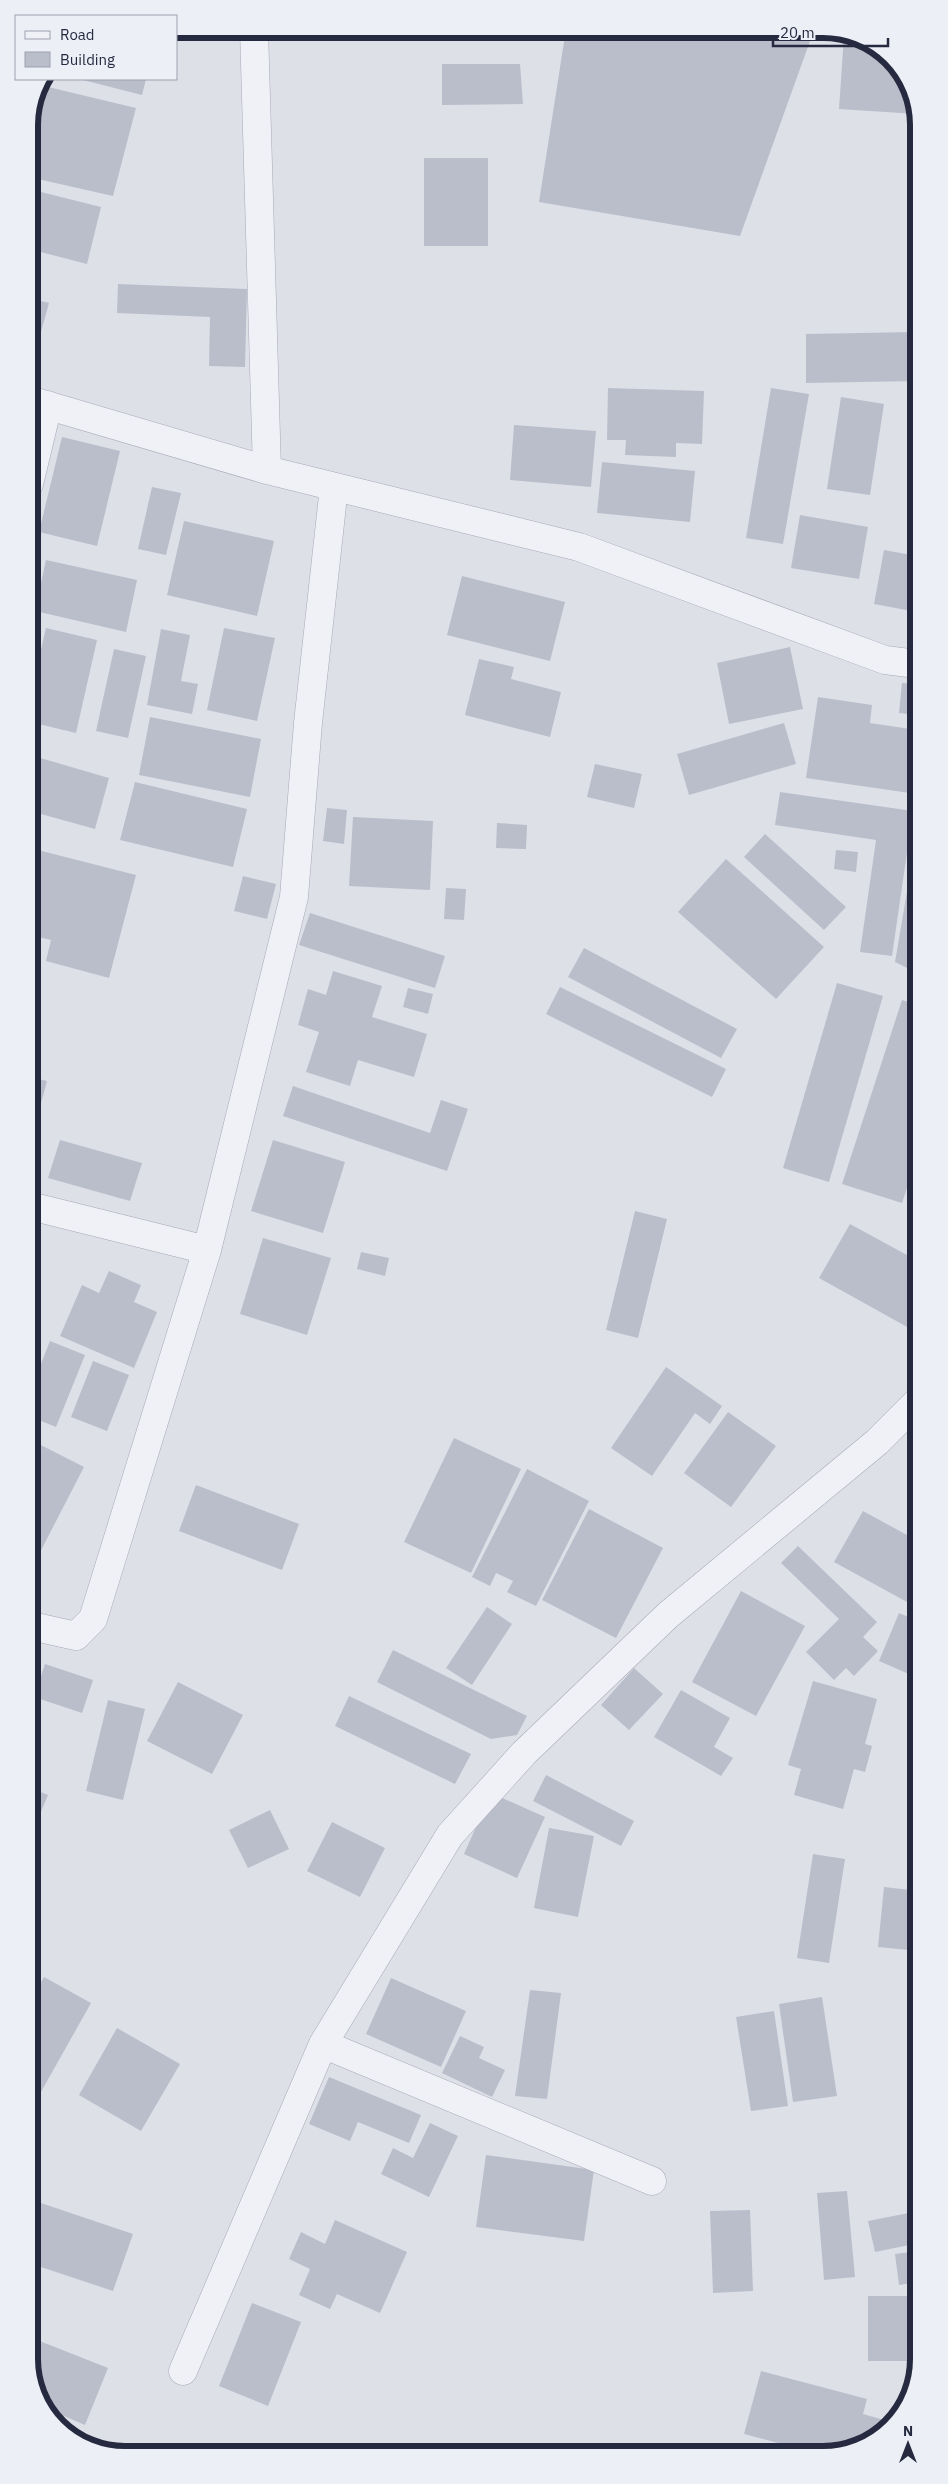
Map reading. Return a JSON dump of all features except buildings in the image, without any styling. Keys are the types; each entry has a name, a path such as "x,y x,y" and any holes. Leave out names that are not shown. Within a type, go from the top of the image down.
{"street":[{"path":"254,38 267,470"},
{"path":"39,402 267,470 578,547 885,660 910,663"},
{"path":"38,1628 76,1636 93,1619 207,1250 294,897 308,723 334,487"},
{"path":"38,1208 207,1250"},
{"path":"183,2371 323,2044 450,1835 524,1753 668,1616 876,1442 910,1409"},
{"path":"323,2044 652,2181"}]}
